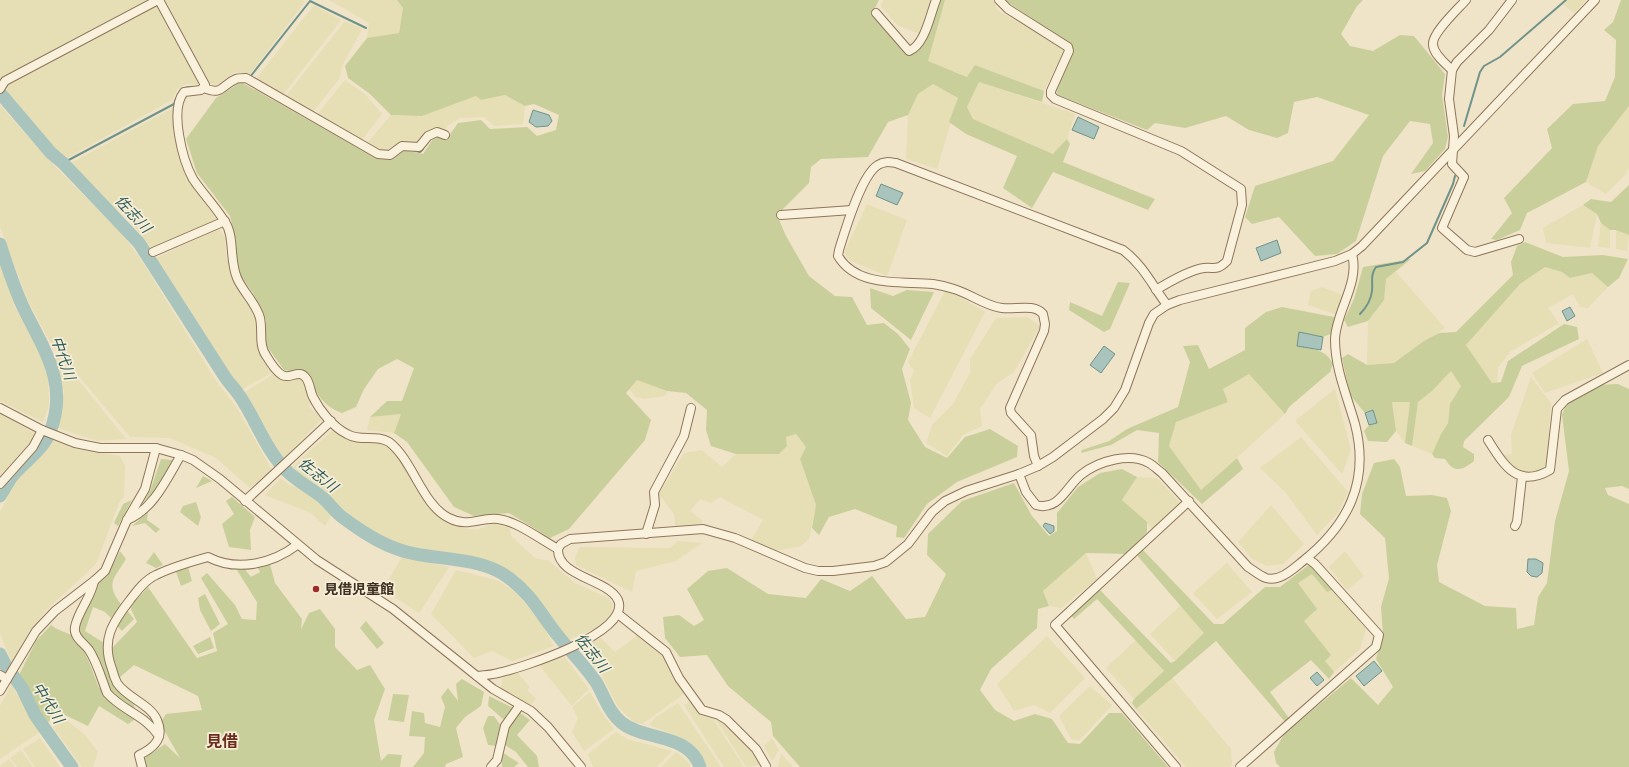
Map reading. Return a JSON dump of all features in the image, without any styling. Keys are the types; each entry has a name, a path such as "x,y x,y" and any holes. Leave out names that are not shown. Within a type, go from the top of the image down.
{"street":[{"path":"1,86 5,81 158,0 204,82 204,88"},
{"path":"876,13 909,51 914,49 922,36 936,0"},
{"path":"999,0 1008,9 1068,47 1069,51 1051,91 1052,97 1181,151 1241,189 1242,205 1227,261 1222,266 1213,270 1204,268 1173,280 1156,290"},
{"path":"1452,70 1439,56 1433,46 1434,37 1466,0"},
{"path":"1512,0 1489,30 1457,62 1452,70 1449,99 1454,136 1452,164 1464,177 1442,228 1467,250 1475,252 1519,239"},
{"path":"476,676 497,674 562,652 601,631 611,623 618,614 620,606 617,598 609,591 568,568 560,561 558,550 561,544 570,539 646,534 690,529 716,532 805,568 818,571 833,571 874,566 886,562 908,544 932,512 945,501 966,491 1019,474 1038,466 1053,457 1103,419 1114,408 1125,390 1154,314 1167,305 1335,262 1352,254 1374,234 1595,0"},
{"path":"444,135 437,132 428,136 419,147 402,146 390,155 378,154 246,78 236,79 221,90 213,92 204,88 184,92 178,104 178,119 184,160 193,179 225,221 230,231 231,258 237,278 257,309 260,320 261,346 266,356 282,375 288,377 296,374 302,374 307,378 312,396 330,421 349,436 356,438 378,438 388,442 406,462 425,493 447,518 460,523 469,523 489,519 509,521 558,550"},
{"path":"1038,466 1034,456 1031,435 1011,413 1010,408 1044,331 1045,324 1043,314 1035,308 1002,308 979,301 957,290 935,284 887,283 869,278 848,269 838,256 852,210 868,176 877,166 886,162 896,163 1123,250 1141,265 1167,305"},
{"path":"781,215 852,210"},
{"path":"153,252 225,221"},
{"path":"1019,474 1033,502 1036,505 1046,506 1053,504 1080,475 1094,466 1117,459 1133,458 1149,463 1162,473 1189,501 1248,567 1266,578 1276,578 1287,573 1307,558 1333,533 1348,511 1355,496 1359,480 1360,454 1355,425 1339,374 1336,346 1337,324 1348,293 1354,264 1352,254"},
{"path":"1488,440 1511,471 1522,477 1539,477 1550,470 1557,409 1565,400 1629,365"},
{"path":"0,408 54,436 75,443 100,448 156,448 181,454 206,468 297,545 317,560 393,609 493,690 531,711 548,727 581,767"},
{"path":"646,534 655,505 654,492 684,436 691,408"},
{"path":"245,501 330,421"},
{"path":"0,484 33,447 42,430"},
{"path":"0,691 3,677 13,669 36,630 55,611 105,571 127,520 146,489 156,448"},
{"path":"127,520 135,517 153,501 181,454"},
{"path":"1515,526 1517,522 1522,477"},
{"path":"1176,767 1055,626 1189,501"},
{"path":"142,767 139,755 148,750 160,737 158,721 155,716 132,698 117,683 107,656 107,637 116,618 140,586 154,575 208,557 220,563 254,564 268,561 287,553 297,545"},
{"path":"1240,767 1376,647 1379,635 1315,564 1307,558"},
{"path":"94,581 92,592 76,622 74,630 77,637 89,650 107,693 112,699 143,718 153,727 160,737"},
{"path":"618,614 666,652 679,678 702,710 719,715 727,720 756,749 766,766"},
{"path":"491,767 497,760 505,726 520,705"}],"shaded area":[{"path":"0,0 150,0 2,79 0,77"},
{"path":"303,0 305,2 250,74 235,72 217,85 209,84 164,1"},
{"path":"329,0 397,0 403,8 399,33 367,38 369,23"},
{"path":"883,0 932,0 920,34 897,25 881,6"},
{"path":"945,0 994,0 997,10 1065,49 1044,91 975,65 968,77 927,61"},
{"path":"1568,0 1586,0 1574,13 1564,5"},
{"path":"158,4 202,85 187,84 178,88 172,100 67,158 53,147 6,94 8,84"},
{"path":"314,5 341,20 283,95 256,79"},
{"path":"345,21 362,29 342,66 340,78 312,113 285,97"},
{"path":"345,80 366,95 382,114 362,140 316,116"},
{"path":"979,82 1075,114 1067,139 1054,154 973,119 967,107"},
{"path":"933,84 958,98 937,169 906,159 908,115 918,94"},
{"path":"505,95 525,106 523,124 494,126 484,117 460,118 447,126 443,133 418,145 388,152 381,151 368,142 391,115 422,116 476,96 482,100"},
{"path":"0,105 46,157 122,234 140,258 215,379 237,408 272,470 250,488 216,458 170,438 130,437 50,342 27,299 0,227"},
{"path":"1629,106 1629,168 1625,175 1606,194 1586,182 1598,146"},
{"path":"173,108 183,168 218,219 151,248 128,218 111,205 71,163"},
{"path":"867,204 907,220 887,276 851,261 844,253"},
{"path":"1583,205 1597,214 1590,248 1546,243 1543,228"},
{"path":"1601,223 1610,230 1610,248 1598,247"},
{"path":"219,229 225,238 226,255 234,283 257,317 258,349 273,372 241,390 156,258"},
{"path":"1616,230 1629,235 1627,251 1616,249"},
{"path":"0,264 15,307 40,352 48,379 49,405 43,422 0,401"},
{"path":"1545,267 1562,272 1570,278 1592,273 1608,287 1588,308 1580,307 1573,294 1548,308 1559,323 1510,352 1498,368 1497,382 1492,383 1466,345 1520,284"},
{"path":"1396,272 1445,328 1394,363 1367,365 1368,321 1384,300 1386,279"},
{"path":"1322,287 1343,295 1337,315 1308,305 1311,291"},
{"path":"946,289 985,312 930,418 914,408 910,380 914,371 908,362"},
{"path":"1027,317 1040,326 1014,372 996,384 980,409 982,426 963,435 947,456 926,443 932,425 953,404 970,373 970,359 996,318"},
{"path":"1587,339 1603,373 1545,393 1532,373"},
{"path":"59,356 126,439 97,441 58,428 64,391 55,358"},
{"path":"1451,371 1461,386 1450,404 1448,423 1432,454 1412,446 1418,402 1432,391"},
{"path":"275,373 287,381 301,377 311,399 309,407 322,419 284,458 243,393"},
{"path":"1249,374 1285,414 1201,490 1169,446 1176,422 1228,402 1223,389"},
{"path":"1531,377 1551,403 1546,469 1539,473 1525,474 1514,469 1502,455 1512,454 1511,435"},
{"path":"637,380 667,391 665,396 645,399 636,397 629,389"},
{"path":"1335,389 1351,450 1342,474 1295,421"},
{"path":"1392,402 1410,402 1405,443 1396,431"},
{"path":"0,413 36,434 26,448 0,475"},
{"path":"401,414 394,433 367,430 370,417"},
{"path":"333,430 344,438 360,443 375,441 390,448 401,461 419,492 442,517 462,528 477,530 494,523 510,528 511,536 535,558 549,561 575,583 608,598 613,605 611,615 595,629 568,640 540,602 518,577 496,564 401,544 377,534 311,486 293,466"},
{"path":"796,434 806,447 800,459 816,505 809,539 801,546 776,551 751,540 763,520 720,497 711,503 700,499 690,511 703,521 701,524 675,526 674,514 659,494 684,453 702,450 722,467 736,454 779,454 786,437"},
{"path":"1301,437 1348,492 1338,513 1317,535 1286,493 1260,468"},
{"path":"53,440 72,448 120,456 125,466 124,497 119,503 96,564 44,612 12,662 0,634 0,512 16,481 39,458"},
{"path":"1137,477 1157,478 1180,503 1153,529 1122,500"},
{"path":"281,478 289,485 302,489 332,515 325,526 311,513 265,495"},
{"path":"1271,505 1304,544 1283,564 1266,566 1251,558 1238,542"},
{"path":"678,541 702,543 676,561 636,571 632,592 576,565 575,557 580,547 670,548"},
{"path":"1345,551 1364,576 1347,590 1329,567"},
{"path":"1086,553 1097,579 1061,608 1049,606 1043,591"},
{"path":"402,557 449,567 419,613 383,589"},
{"path":"1227,563 1252,592 1217,619 1193,593"},
{"path":"456,570 499,581 516,593 540,621 554,646 512,661 492,651 474,658 431,614"},
{"path":"1312,574 1327,592 1334,589 1366,629 1360,649 1334,672 1324,661 1331,655 1304,621 1297,583"},
{"path":"1181,605 1205,634 1175,661 1150,634"},
{"path":"638,635 645,642 662,651 673,678 684,694 642,724 634,722 618,707 601,674 581,649 601,638 615,652"},
{"path":"1047,636 1085,678 1050,713 1034,705 1014,711 997,684"},
{"path":"1136,640 1164,672 1134,699 1106,668"},
{"path":"563,655 589,689 572,706 539,665"},
{"path":"517,672 529,686 528,691 536,699 530,705 501,688 503,675"},
{"path":"1172,678 1231,749 1232,765 1230,767 1186,767 1136,709"},
{"path":"11,685 41,731 0,759 0,706"},
{"path":"1090,686 1112,705 1079,741 1071,739 1059,716"},
{"path":"590,692 602,713 614,729 584,751 572,732 578,718 572,707"},
{"path":"691,701 700,716 713,719 744,767 724,767 684,705"},
{"path":"678,703 721,767 708,767 700,753 680,737 649,725 656,717"},
{"path":"715,718 725,722 754,752 761,765 746,767"},
{"path":"65,719 85,735 98,752 93,767 82,767 53,727"},
{"path":"616,732 627,739 672,751 657,767 593,767 588,754"},
{"path":"40,738 60,767 35,767 23,749"},
{"path":"772,738 779,750 772,761 764,746"},
{"path":"21,750 33,767 17,767 10,758"},
{"path":"676,752 690,763 690,767 661,767"},
{"path":"781,753 793,767 778,767"},
{"path":"9,759 15,767 0,767 0,766"}],"green space":[{"path":"397,0 879,0 873,12 904,52 922,46 938,0 945,0 928,61 967,77 975,65 1044,91 1042,102 979,82 967,107 973,119 1053,154 1067,139 1070,144 1063,162 1155,199 1148,210 1053,172 1032,208 1003,188 1017,156 966,134 949,122 958,98 933,84 918,94 908,115 888,122 868,157 821,159 811,167 809,183 777,215 786,236 809,276 835,296 852,297 867,325 884,323 898,334 910,349 902,369 911,403 908,420 925,447 947,458 965,437 990,429 1018,446 1017,457 957,482 927,504 904,538 896,537 897,526 855,509 829,517 819,535 812,528 816,505 800,459 806,447 796,434 786,437 787,446 779,454 736,454 711,446 706,430 707,410 686,393 667,391 637,380 626,393 651,420 645,440 569,529 550,538 509,513 474,516 454,507 407,442 394,433 401,414 370,417 387,401 402,401 414,368 397,359 378,369 364,389 356,407 342,413 329,406 320,398 306,373 284,370 266,345 266,320 253,293 237,271 236,241 230,216 197,173 186,139 216,98 241,82 374,157 392,160 405,150 423,154 435,136 446,140 458,123 481,120 490,129 527,127 537,136 556,130 559,115 534,104 525,106 505,95 481,100 476,96 422,116 391,115 370,94 348,78 345,66 367,38 399,33 403,8"},
{"path":"1005,0 1363,0 1357,6 1341,34 1350,46 1373,51 1400,35 1414,36 1445,74 1442,95 1448,137 1445,149 1425,171 1411,174 1433,143 1430,124 1410,121 1383,156 1356,241 1337,254 1315,256 1279,217 1252,224 1245,217 1255,186 1333,161 1369,115 1317,97 1294,102 1288,133 1277,138 1249,130 1226,116 1185,128 1155,123 1147,130 1058,95 1056,90 1072,47"},
{"path":"1621,0 1629,0 1629,106 1598,146 1586,182 1527,213 1520,230 1497,240 1491,239 1512,213 1504,198 1552,148 1547,129 1573,104 1605,101 1615,77 1616,40 1604,30 1613,22"},
{"path":"1629,185 1629,235 1616,230 1610,230 1601,223 1597,214 1583,205 1591,199 1611,202"},
{"path":"1525,242 1563,257 1603,255 1628,259 1619,278 1608,287 1592,273 1570,278 1562,272 1545,267 1520,284 1466,345 1492,383 1501,382 1508,361 1564,324 1577,327 1579,339 1522,366 1509,397 1464,441 1463,447 1474,454 1474,461 1466,467 1455,469 1448,464 1445,459 1435,458 1432,454 1448,423 1450,404 1461,386 1451,371 1432,391 1418,402 1412,446 1405,443 1410,402 1392,402 1396,431 1387,442 1368,441 1364,431 1369,425 1377,423 1373,410 1365,413 1350,395 1342,358 1348,354 1367,365 1394,363 1424,341 1439,333 1456,332 1513,275 1511,262 1517,246"},
{"path":"1411,259 1386,279 1384,300 1368,321 1348,327 1344,320 1354,299 1363,267"},
{"path":"1118,282 1130,283 1110,329 1104,332 1069,310 1070,302 1102,316"},
{"path":"870,288 893,296 907,290 934,292 911,340 871,308"},
{"path":"1282,307 1334,317 1333,333 1323,337 1299,332 1297,346 1318,350 1327,355 1333,364 1330,372 1289,407 1285,414 1249,374 1223,389 1228,402 1176,422 1169,446 1201,490 1237,458 1243,469 1202,504 1158,462 1159,433 1137,430 1111,445 1081,453 1082,450 1109,441 1127,429 1178,407 1190,362 1183,346 1198,345 1209,369 1245,350 1245,328 1266,312"},
{"path":"1618,384 1629,389 1629,489 1622,486 1605,488 1608,495 1629,504 1629,767 1280,767 1276,763 1274,752 1284,734 1351,678 1378,705 1393,687 1376,659 1383,634 1381,607 1389,578 1385,538 1360,514 1362,494 1374,463 1394,459 1400,467 1406,496 1432,495 1447,498 1451,511 1437,565 1439,582 1485,606 1516,608 1517,629 1534,625 1538,597 1547,583 1555,521 1569,471 1562,415 1567,403 1599,385"},
{"path":"161,459 173,460 152,496 142,505 150,491"},
{"path":"1122,469 1137,477 1122,500 1147,522 1147,532 1127,554 1086,553 1043,591 1049,606 1038,609 1037,628 991,669 980,690 995,710 1014,721 1035,714 1052,719 1068,743 1080,744 1109,713 1122,713 1168,767 800,767 773,736 771,722 728,686 707,655 680,657 665,638 663,617 679,615 694,626 704,620 687,589 708,571 727,568 768,594 806,598 821,579 850,591 872,576 906,619 925,617 946,574 927,555 928,534 962,501 1014,483 1032,516 1049,536 1057,531 1057,513 1078,487 1100,473"},
{"path":"203,476 212,481 196,488"},
{"path":"232,497 255,517 250,530 251,550 229,547 222,524 234,514 226,501"},
{"path":"132,500 118,526 114,523 123,504"},
{"path":"196,502 201,517 198,526 180,512 183,506"},
{"path":"148,512 147,520 160,529 156,533 145,523 132,526"},
{"path":"1142,549 1214,624 1223,624 1265,587 1280,587 1310,564 1334,589 1327,592 1312,574 1298,583 1317,609 1304,621 1331,655 1325,661 1334,672 1329,679 1311,660 1270,692 1289,718 1286,723 1216,641 1136,709 1132,703 1134,699 1164,671 1097,599 1074,619 1070,614 1099,589 1171,663 1175,661 1204,633 1137,555"},
{"path":"120,551 126,559 115,576 112,586 116,597 121,604 111,618 105,612 93,607 85,631 112,648 137,622 130,607 148,587 197,658 217,651 213,633 228,624 201,578 207,573 235,605 242,619 256,620 257,602 235,567 243,567 251,577 260,572 257,566 270,564 275,583 302,619 301,629 309,613 320,609 335,629 335,647 357,670 370,665 385,689 374,720 381,761 388,754 402,755 400,767 144,767 142,760 165,744 180,758 160,723 166,714 202,710 198,696 134,665 118,679 118,688 134,705 137,718 128,724 99,706 88,726 65,715 53,716 47,724 19,675 36,641 51,625 73,637 78,642 86,655 99,688 111,690 93,652 71,627 85,595 107,576"},
{"path":"154,552 163,565 156,568 146,563"},
{"path":"188,567 192,581 181,586 176,572"},
{"path":"205,594 220,624 211,631 200,610 198,598"},
{"path":"127,610 134,619 122,631 116,625"},
{"path":"366,621 384,643 377,649 360,628"},
{"path":"210,637 214,648 198,654 193,646"},
{"path":"462,679 484,692 481,706 465,717 456,728 463,757 446,764 445,767 413,767 424,753 425,737 409,736 412,711 424,713 425,723 440,727 445,707 441,697 448,688 458,701 456,684"},
{"path":"393,694 409,695 404,722 388,720"},
{"path":"489,696 513,708 504,720 488,706"},
{"path":"519,712 530,720 517,735 537,756 539,767 528,767 516,752 505,745 506,729"},
{"path":"488,716 494,716 501,726 496,746 488,745 483,728"},
{"path":"502,752 519,763 514,767 502,767"}],"water":[{"path":"533,110 549,115 552,121 548,126 536,127 529,122"},
{"path":"1078,117 1099,127 1094,139 1072,130"},
{"path":"881,184 903,193 897,205 876,196"},
{"path":"1277,240 1281,253 1261,261 1256,248"},
{"path":"1570,307 1575,316 1567,321 1562,311"},
{"path":"1299,332 1323,337 1321,350 1297,346"},
{"path":"1104,346 1115,354 1101,373 1090,365"},
{"path":"1373,410 1377,423 1369,425 1365,413"},
{"path":"1045,523 1054,526 1054,531 1050,534 1043,526"},
{"path":"1528,559 1536,559 1543,563 1542,573 1537,577 1531,576 1527,572"},
{"path":"1374,661 1382,671 1364,686 1356,676"},
{"path":"1317,672 1324,680 1317,686 1310,678"}],"waterway":[{"path":"1464,126 1480,72 1484,66 1500,57 1566,0"},
{"path":"250,77 310,1 366,28"},
{"path":"63,163 174,104 183,89 194,87"},
{"name":"佐志川","path":"0,93 51,153 63,163 139,243 225,377 245,404 270,450 287,472 323,498 342,517 386,545 416,554 472,562 498,571 509,578 531,599 559,637 592,676 617,719 632,729 666,739 686,748 694,756 700,767"},
{"path":"413,150 420,152 423,149"},
{"path":"1360,314 1371,297 1372,276 1376,267 1403,262 1427,243 1453,184 1455,176"},
{"name":"中代川","path":"0,244 17,293 52,368 57,398 55,415 47,438 39,449 13,475 0,496"},
{"name":"中代川","path":"0,654 6,666 22,688 35,715 72,767"}],"place":[{"name":"見借児童館","path":"316,589"}],"district":[{"name":"見借","path":"222,741"}]}
